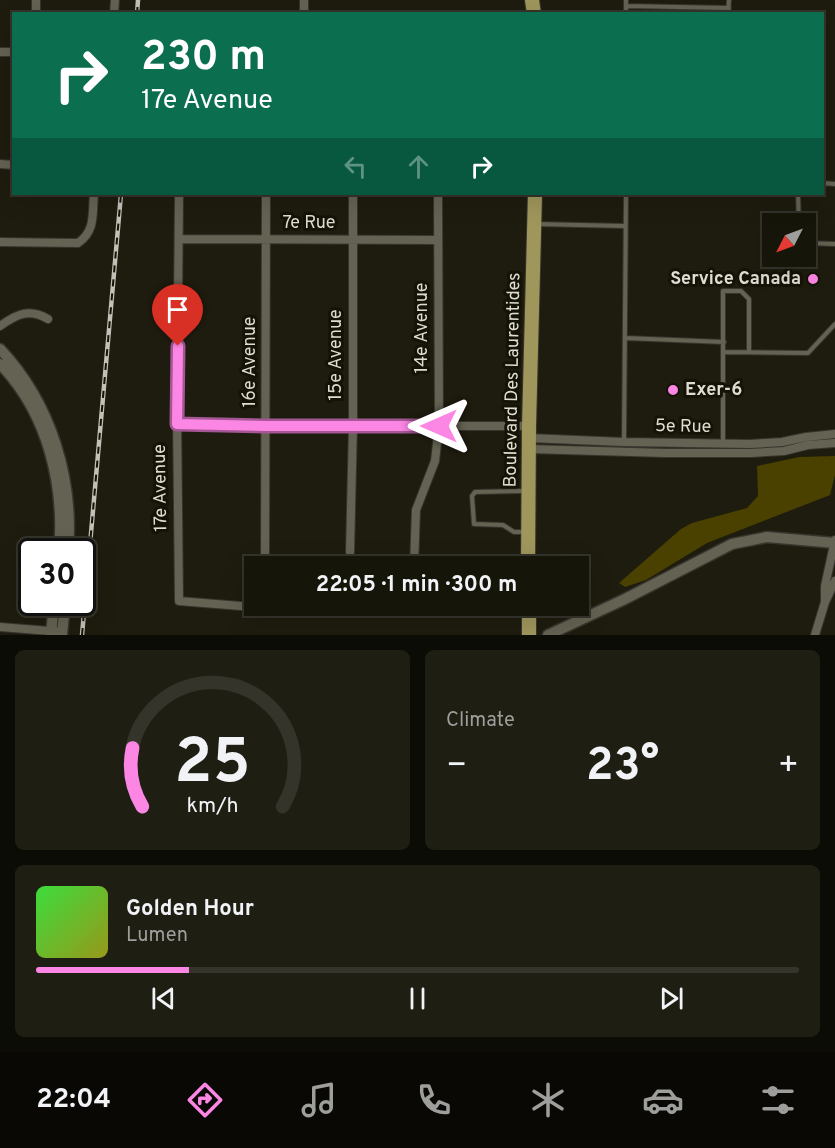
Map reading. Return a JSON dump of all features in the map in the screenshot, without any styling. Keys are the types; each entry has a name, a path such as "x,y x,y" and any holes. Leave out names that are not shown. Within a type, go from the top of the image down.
{"main road":[{"name":"Boulevard Des Laurentides","path":"528,556 535,195"},
{"path":"529,616 529,635"}],"street":[{"path":"0,242 78,243 87,237 91,230 94,195"},
{"name":"17e Avenue","path":"179,195 177,424 179,602 244,606"},
{"name":"16e Avenue","path":"265,556 266,195"},
{"name":"15e Avenue","path":"350,552 353,425 353,195"},
{"name":"14e Avenue","path":"414,556 416,510 435,460 439,426 438,195"},
{"name":"7e Rue","path":"179,239 438,240"},
{"path":"0,326 16,315 28,312 40,314 48,319"},
{"path":"0,349 15,365 29,387 60,457 68,493 70,538"},
{"path":"0,364 22,391 46,441 59,495 60,538"},
{"name":"5e Rue","path":"177,424 439,426 624,447 784,451 835,443"},
{"name":"5e Rue","path":"724,449 835,434"},
{"path":"548,635 625,599 732,544 767,537 835,542 825,586 825,602"},
{"path":"815,635 825,602 835,581"},
{"path":"55,616 57,633"},
{"path":"57,633 62,616"},
{"path":"0,627 57,633"}],"lane":[{"path":"626,0 626,12"},
{"path":"626,6 729,11 729,0"},
{"path":"624,447 626,195"},
{"path":"798,195 799,213"},
{"path":"535,224 625,226"},
{"path":"816,243 835,244"},
{"path":"724,449 723,291 741,291 748,299 749,352"},
{"path":"724,352 807,353 835,324"},
{"path":"625,338 724,342"},
{"path":"528,490 475,492 472,496 474,524 503,525 514,532 528,532"}],"shaded area":[{"path":"835,456 835,475 830,495 707,543 646,580 625,587 619,583 681,529 692,523 747,508 758,496 757,466 799,457"}],"railway":[{"path":"137,12 138,0"},
{"path":"82,635 121,195"}],"place":[{"name":"Service Canada","path":"813,279"},
{"name":"Exer-6","path":"673,390"}],"route":[{"path":"178,346 177,424 439,426"}]}
